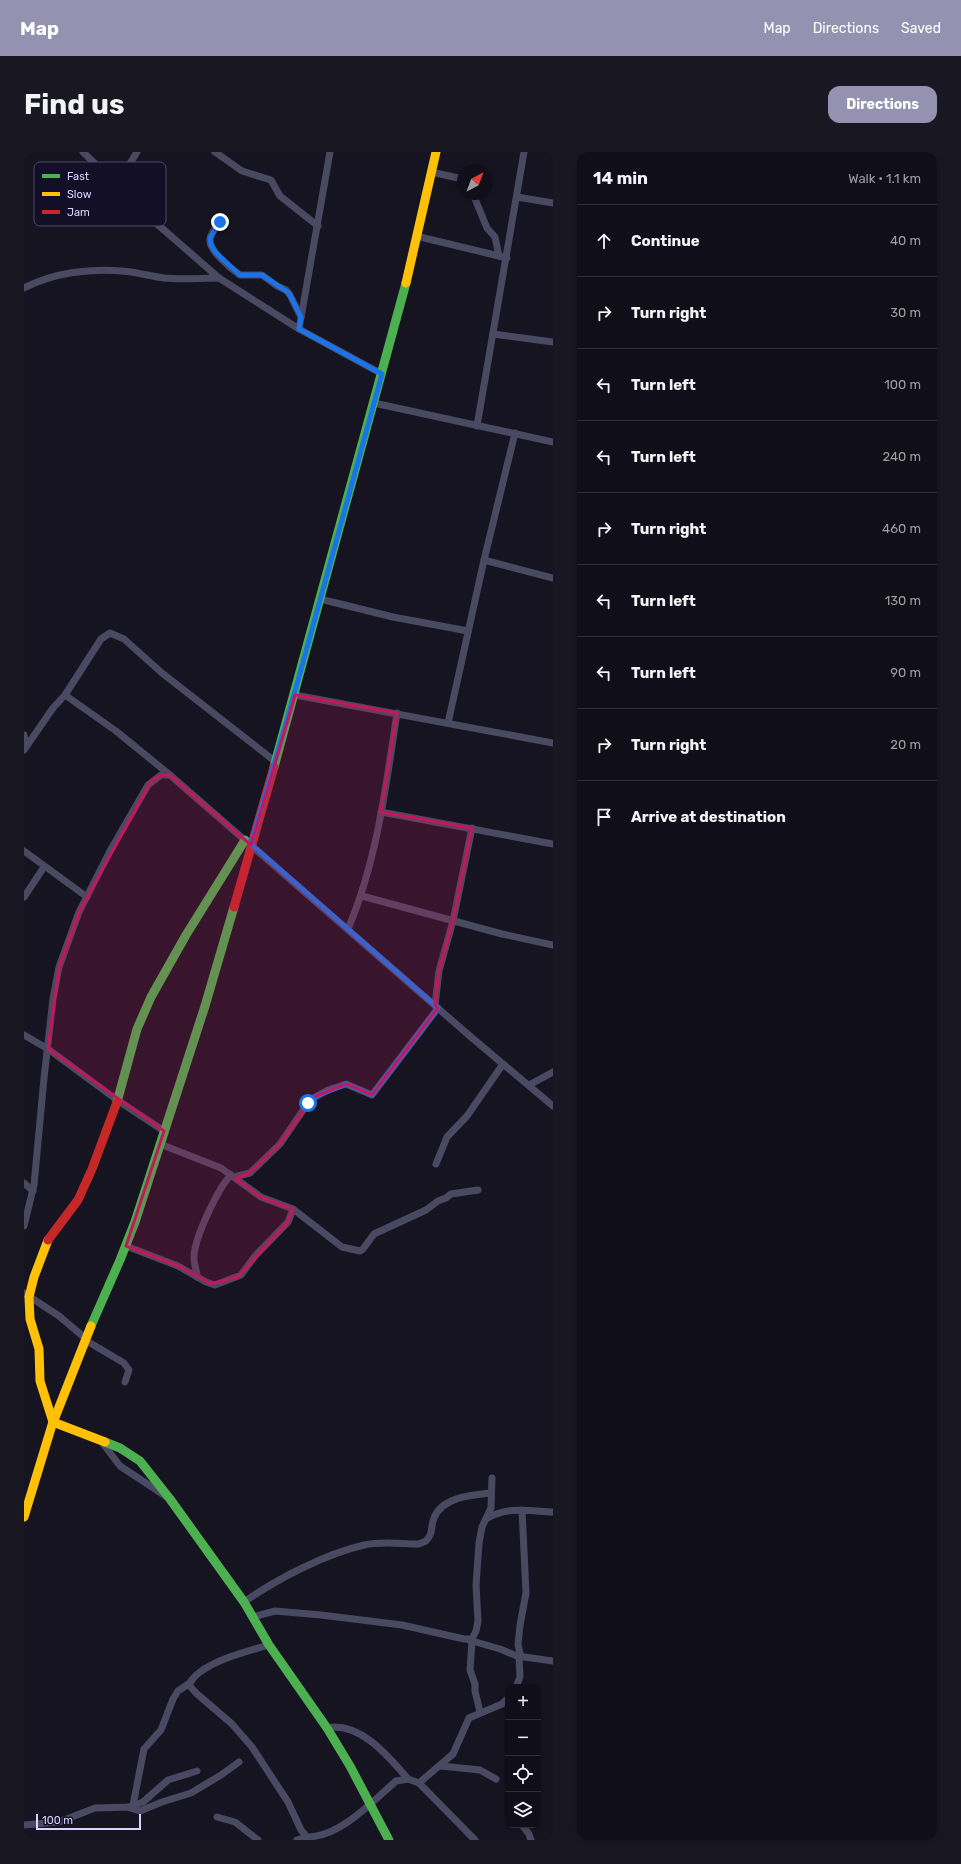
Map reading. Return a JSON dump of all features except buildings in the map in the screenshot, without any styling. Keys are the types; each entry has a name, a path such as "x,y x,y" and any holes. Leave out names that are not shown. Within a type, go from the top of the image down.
{"street":[{"path":"83,152 93,162"},
{"path":"131,162 137,152"},
{"path":"215,152 242,171 271,180 280,196 318,226"},
{"path":"299,329 330,152"},
{"path":"24,1517 41,1454 53,1422 85,1339 126,1246 225,938 248,842 276,762 382,374 436,152"},
{"path":"477,426 493,334 503,257 517,196 524,152"},
{"path":"431,172 457,178"},
{"path":"517,196 553,203"},
{"path":"475,200 487,228 495,237 503,257"},
{"path":"220,222 210,238 211,245 216,253 240,275 262,275 277,286 286,290 301,317"},
{"path":"159,226 219,278 299,329 382,374"},
{"path":"416,236 503,257"},
{"path":"24,288 37,282 70,273 92,270 122,271 165,278 219,278"},
{"path":"493,334 553,342"},
{"path":"374,403 553,442"},
{"path":"448,723 484,560 515,433"},
{"path":"484,560 553,578"},
{"path":"320,599 387,616 468,631"},
{"path":"25,749 53,708 65,695 101,639 107,634 115,634 138,651 162,673 276,762"},
{"path":"65,695 116,731 170,775 553,1106"},
{"path":"294,695 553,743"},
{"path":"348,929 362,896 381,812 397,713"},
{"path":"25,749 24,734 36,734"},
{"path":"24,1226 33,1191 44,1078 56,981 73,928 87,896 148,785 156,777 170,775"},
{"path":"381,812 553,844"},
{"path":"197,1277 194,1251 216,1196 233,1176 250,1173 280,1144 314,1097 346,1084 372,1095 437,1007 438,971 453,921 472,828"},
{"path":"53,1422 40,1381 39,1349 30,1319 27,1295 42,1254 54,1231 78,1200 92,1169 117,1100 137,1029 151,997 190,928 248,842"},
{"path":"24,851 44,867 87,896"},
{"path":"24,897 44,867"},
{"path":"362,896 453,921 553,945"},
{"path":"24,1035 48,1049 117,1100 164,1131"},
{"path":"436,1164 447,1137 467,1116 503,1064"},
{"path":"529,1086 553,1072"},
{"path":"160,1144 214,1165 233,1176 261,1197 293,1209 342,1247 360,1251 374,1234 426,1210 451,1194 478,1190"},
{"path":"24,1183 33,1191"},
{"path":"126,1246 178,1266 215,1285 238,1277 255,1256 279,1234 288,1222 293,1209"},
{"path":"27,1295 59,1316 85,1339 124,1363 129,1370 125,1382"},
{"path":"53,1422 101,1440 129,1453 140,1461 170,1499 244,1602 268,1645 327,1728 350,1766 389,1840"},
{"path":"101,1440 120,1466 170,1499"},
{"path":"480,1712 475,1684 470,1670 470,1641 477,1627 478,1555 481,1531 491,1508 492,1478"},
{"path":"244,1602 267,1586 327,1557 364,1545 419,1544 426,1541 432,1531 434,1516 442,1508 462,1497 491,1493"},
{"path":"486,1519 497,1512 506,1510 553,1512"},
{"path":"518,1684 520,1656 518,1645 526,1593 522,1510"},
{"path":"253,1617 274,1611 402,1625 470,1641 520,1656 553,1661"},
{"path":"130,1806 144,1750 161,1730 175,1695 182,1687 190,1683 202,1672 223,1659 268,1645"},
{"path":"190,1683 191,1688 236,1729 254,1751 288,1802 301,1830 307,1837"},
{"path":"419,1783 441,1766 456,1750 468,1720 480,1712 502,1704 505,1701"},
{"path":"327,1728 336,1726 348,1727 368,1740 388,1756 408,1779 419,1783 475,1840"},
{"path":"130,1806 140,1811 162,1802 181,1798 221,1775 239,1762"},
{"path":"441,1766 480,1770 496,1779"},
{"path":"24,1825 46,1825 59,1822 95,1808 130,1806 146,1799 168,1780 197,1771"},
{"path":"297,1840 330,1832 342,1826 396,1781 408,1779"},
{"path":"218,1817 235,1822 258,1840"},
{"path":"524,1828 531,1840"}],"highlighted area":[{"path":"295,695 397,713 381,812 472,828 453,921 439,971 435,1005 438,1008 372,1095 346,1084 314,1097 280,1144 250,1173 236,1179 261,1197 293,1209 288,1222 238,1277 211,1284 178,1266 126,1246 164,1131 48,1049 59,967 79,912 151,781 161,775 170,775 251,845"}],"traffic: fast":[{"path":"274,767 406,283"},
{"path":"117,1102 137,1029 151,997 186,935 245,840"},
{"path":"91,1326 135,1222 205,1006 234,907"},
{"path":"105,1442 120,1448 140,1461 170,1499 244,1602 269,1645 327,1728 350,1766 389,1840"}],"traffic: slow":[{"path":"406,283 436,152"},
{"path":"48,1240 34,1277 29,1297 30,1319 39,1349 40,1381 53,1422 105,1442"},
{"path":"24,1517 52,1425 91,1326"}],"traffic: jam":[{"path":"234,907 274,767"},
{"path":"48,1240 78,1200 92,1169 117,1102"}],"route":[{"path":"220,222 210,238 210,242 216,253 233,270 240,275 262,275 277,286 286,290 301,317 299,329 382,374 276,762 251,844 438,1008 372,1095 346,1084 328,1090 314,1097 308,1103"}]}
